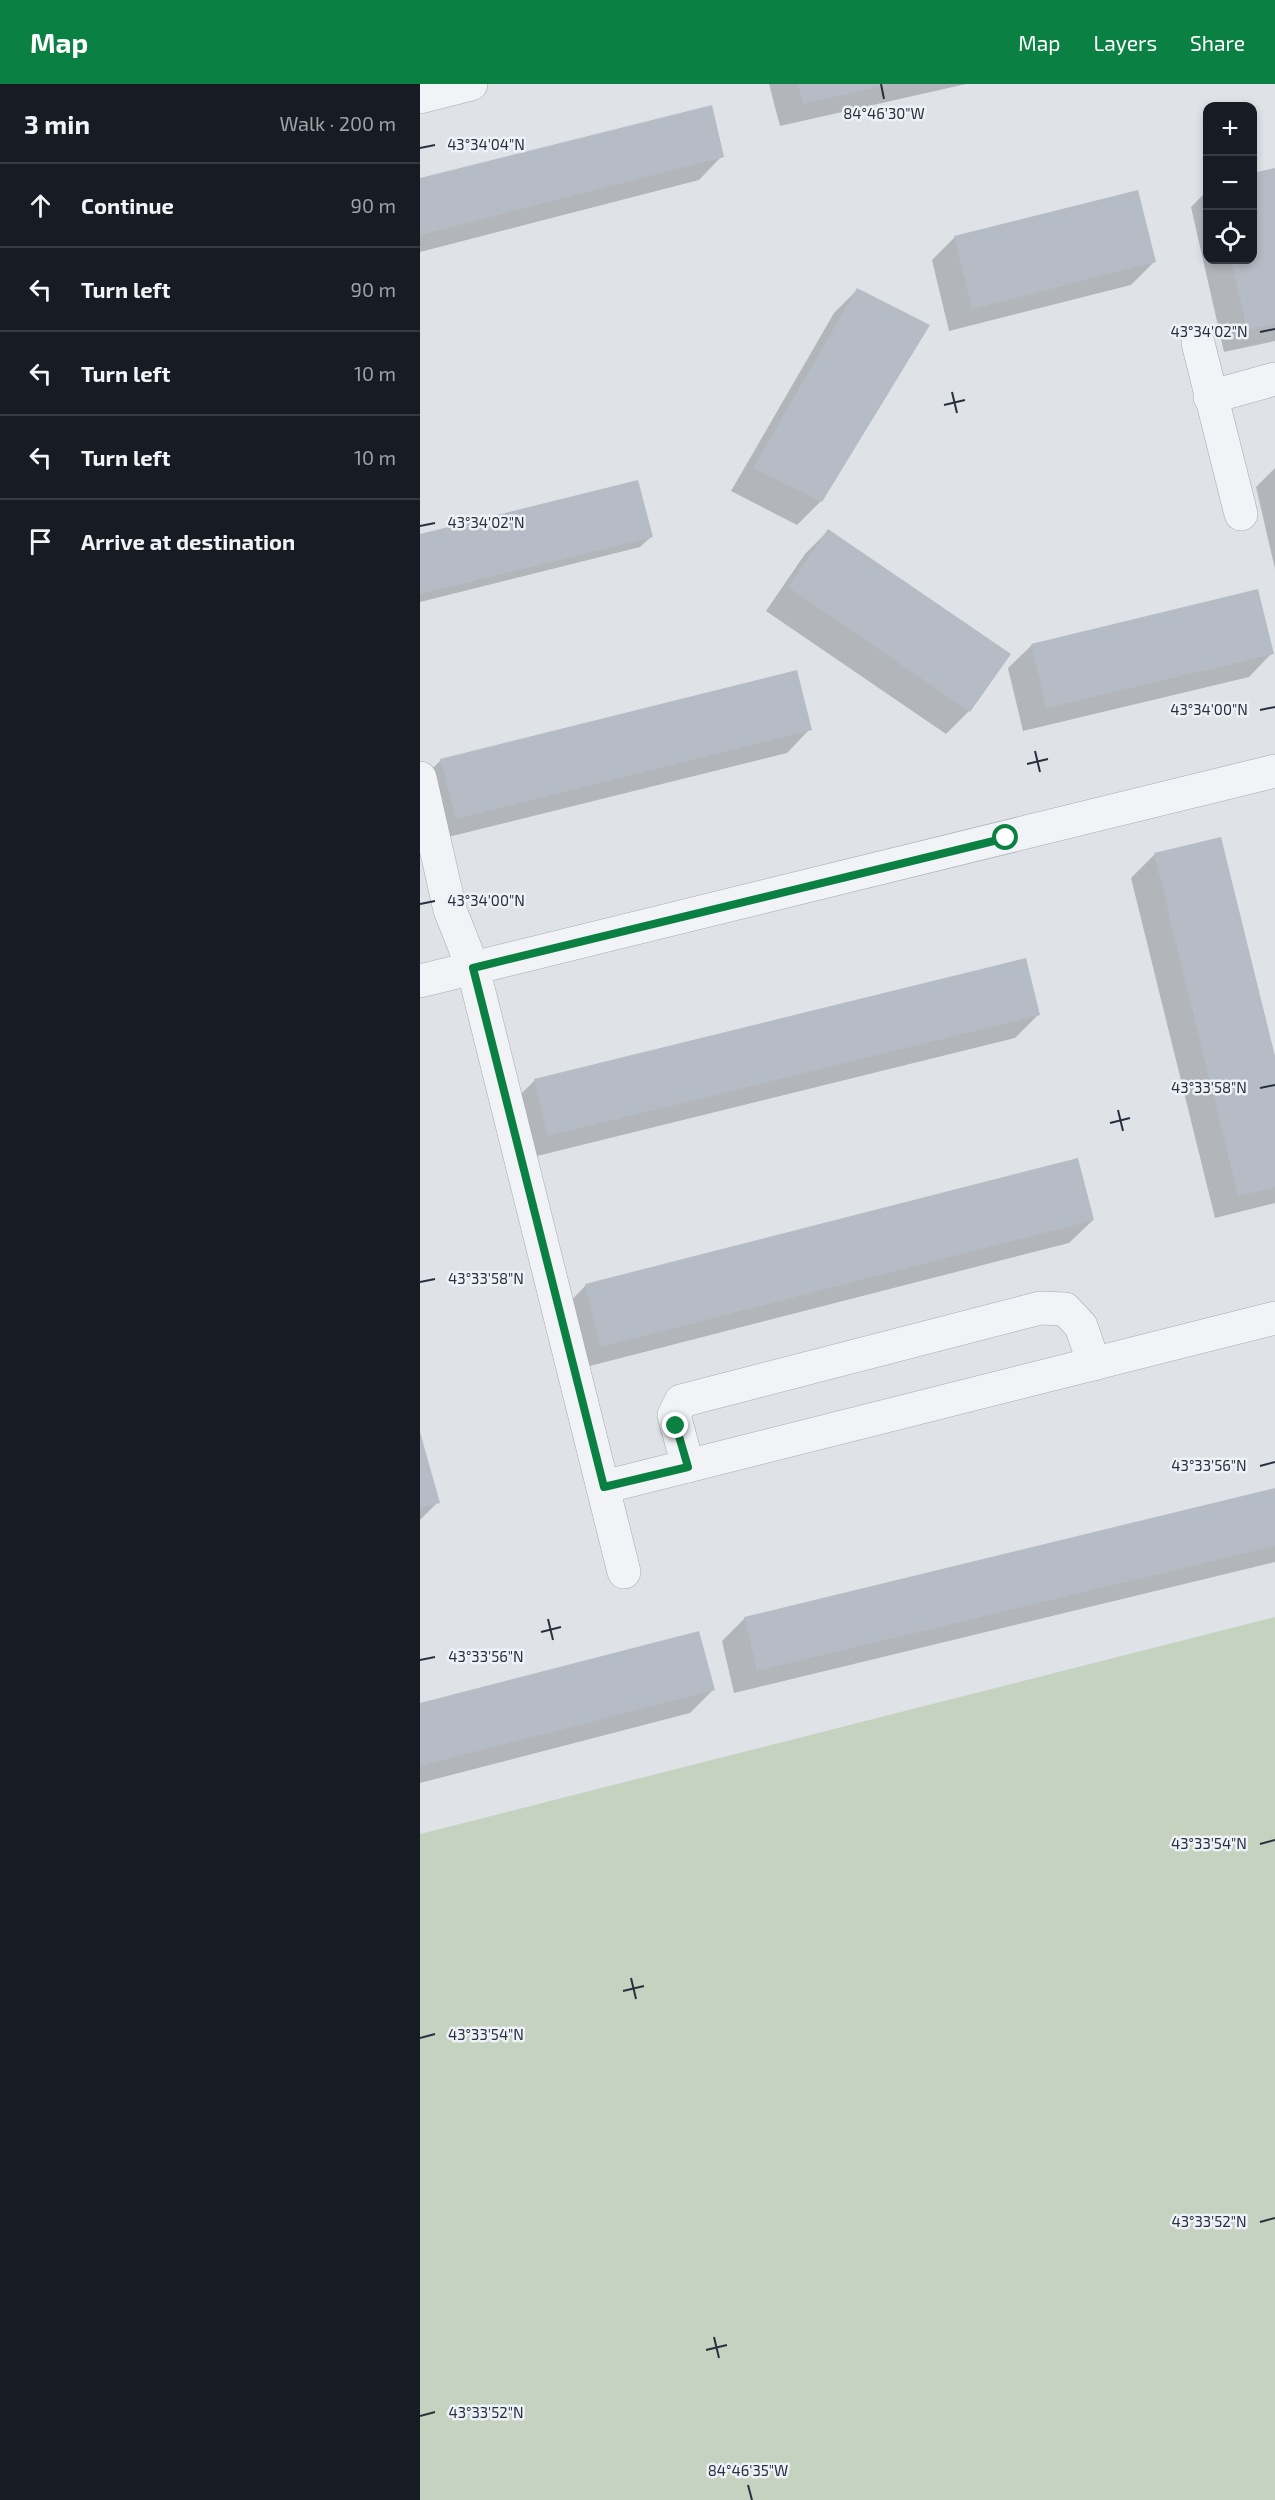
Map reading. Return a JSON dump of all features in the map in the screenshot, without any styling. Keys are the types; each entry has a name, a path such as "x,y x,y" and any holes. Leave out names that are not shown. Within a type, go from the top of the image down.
{"street":[{"path":"420,97 471,84"},
{"path":"1198,343 1241,514"},
{"path":"1210,397 1275,379"},
{"path":"420,981 1275,771"},
{"path":"420,778 450,910 473,968 624,1572"},
{"path":"688,1467 674,1415 681,1401 1017,1313 1040,1308 1065,1309 1081,1326 1094,1364"},
{"path":"604,1487 1275,1318"}],"green space":[{"path":"1275,1617 1275,2500 420,2500 420,1834"}],"building":[{"path":"798,84 886,84 886,85 803,104"},
{"path":"712,105 724,157 420,235 420,178"},
{"path":"1275,168 1275,324 1247,330 1232,264 1257,264 1257,172"},
{"path":"1138,190 1156,262 972,309 954,236"},
{"path":"857,288 930,325 822,502 753,468"},
{"path":"638,480 653,537 420,594 420,534"},
{"path":"828,529 1011,654 970,712 788,587"},
{"path":"1258,589 1274,654 1046,708 1031,644"},
{"path":"797,670 812,730 456,819 440,759"},
{"path":"1221,837 1275,1056 1275,1187 1238,1196 1154,853"},
{"path":"1026,958 1040,1015 548,1136 534,1079"},
{"path":"1078,1158 1094,1220 601,1347 585,1284"},
{"path":"420,1432 440,1503 420,1508"},
{"path":"1275,1488 1275,1546 757,1671 744,1617"},
{"path":"699,1631 715,1690 420,1766 420,1703"}],"route":[{"path":"676,1426 688,1467 604,1487 473,968 1006,838"}]}
